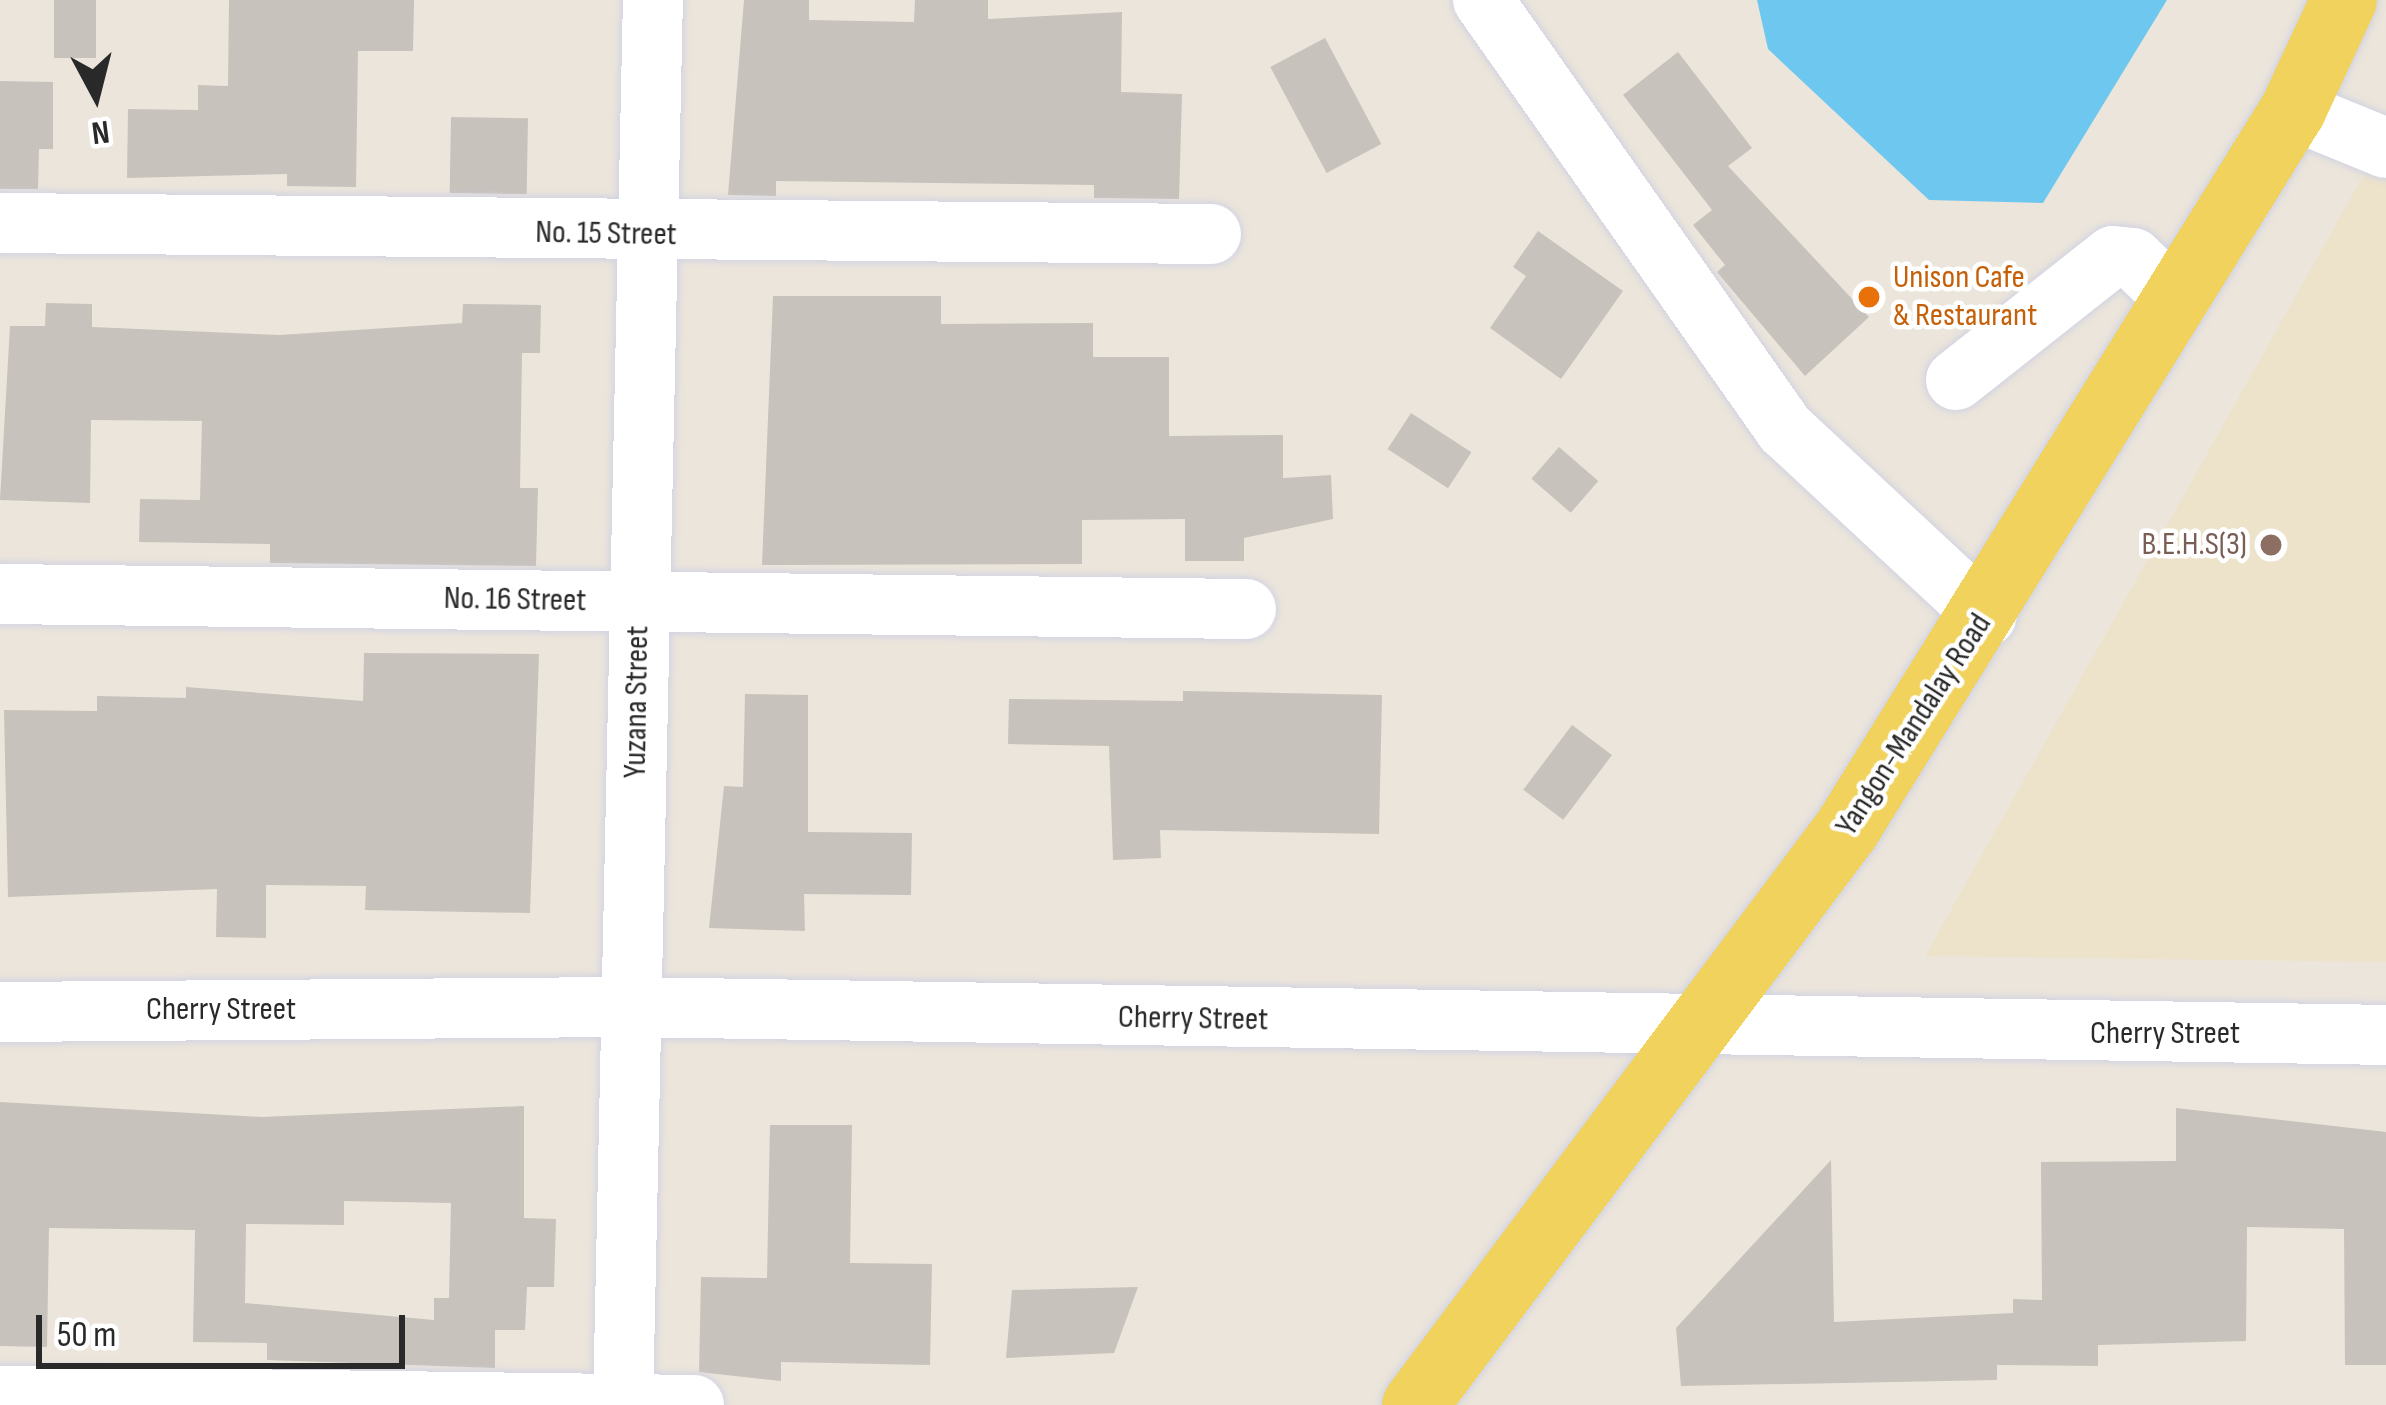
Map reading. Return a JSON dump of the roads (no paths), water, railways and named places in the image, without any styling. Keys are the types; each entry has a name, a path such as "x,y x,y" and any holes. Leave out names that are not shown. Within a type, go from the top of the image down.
{"main road":[{"name":"Yangon-Mandalay Road","path":"1415,1405 1847,829 1986,616 2293,110 2344,0"}],"street":[{"name":"Yuzana Street","path":"623,1404 644,236 653,0"},
{"path":"1483,0 1786,428 1986,616"},
{"path":"2293,110 2386,148"},
{"name":"No. 15 Street","path":"0,223 644,236 1211,234"},
{"path":"1956,380 2113,256 2133,258 2177,301"},
{"name":"No. 16 Street","path":"0,595 1246,609"},
{"name":"Cherry Street","path":"0,1012 629,1007 1694,1029 2386,1035"},
{"path":"0,1396 694,1405"}],"water":[{"path":"1757,0 2167,0 2043,203 1929,200 1768,49"}],"place":[{"name":"Unison Cafe & Restaurant","path":"1869,297"},
{"name":"B.E.H.S(3)","path":"2271,545"}]}
